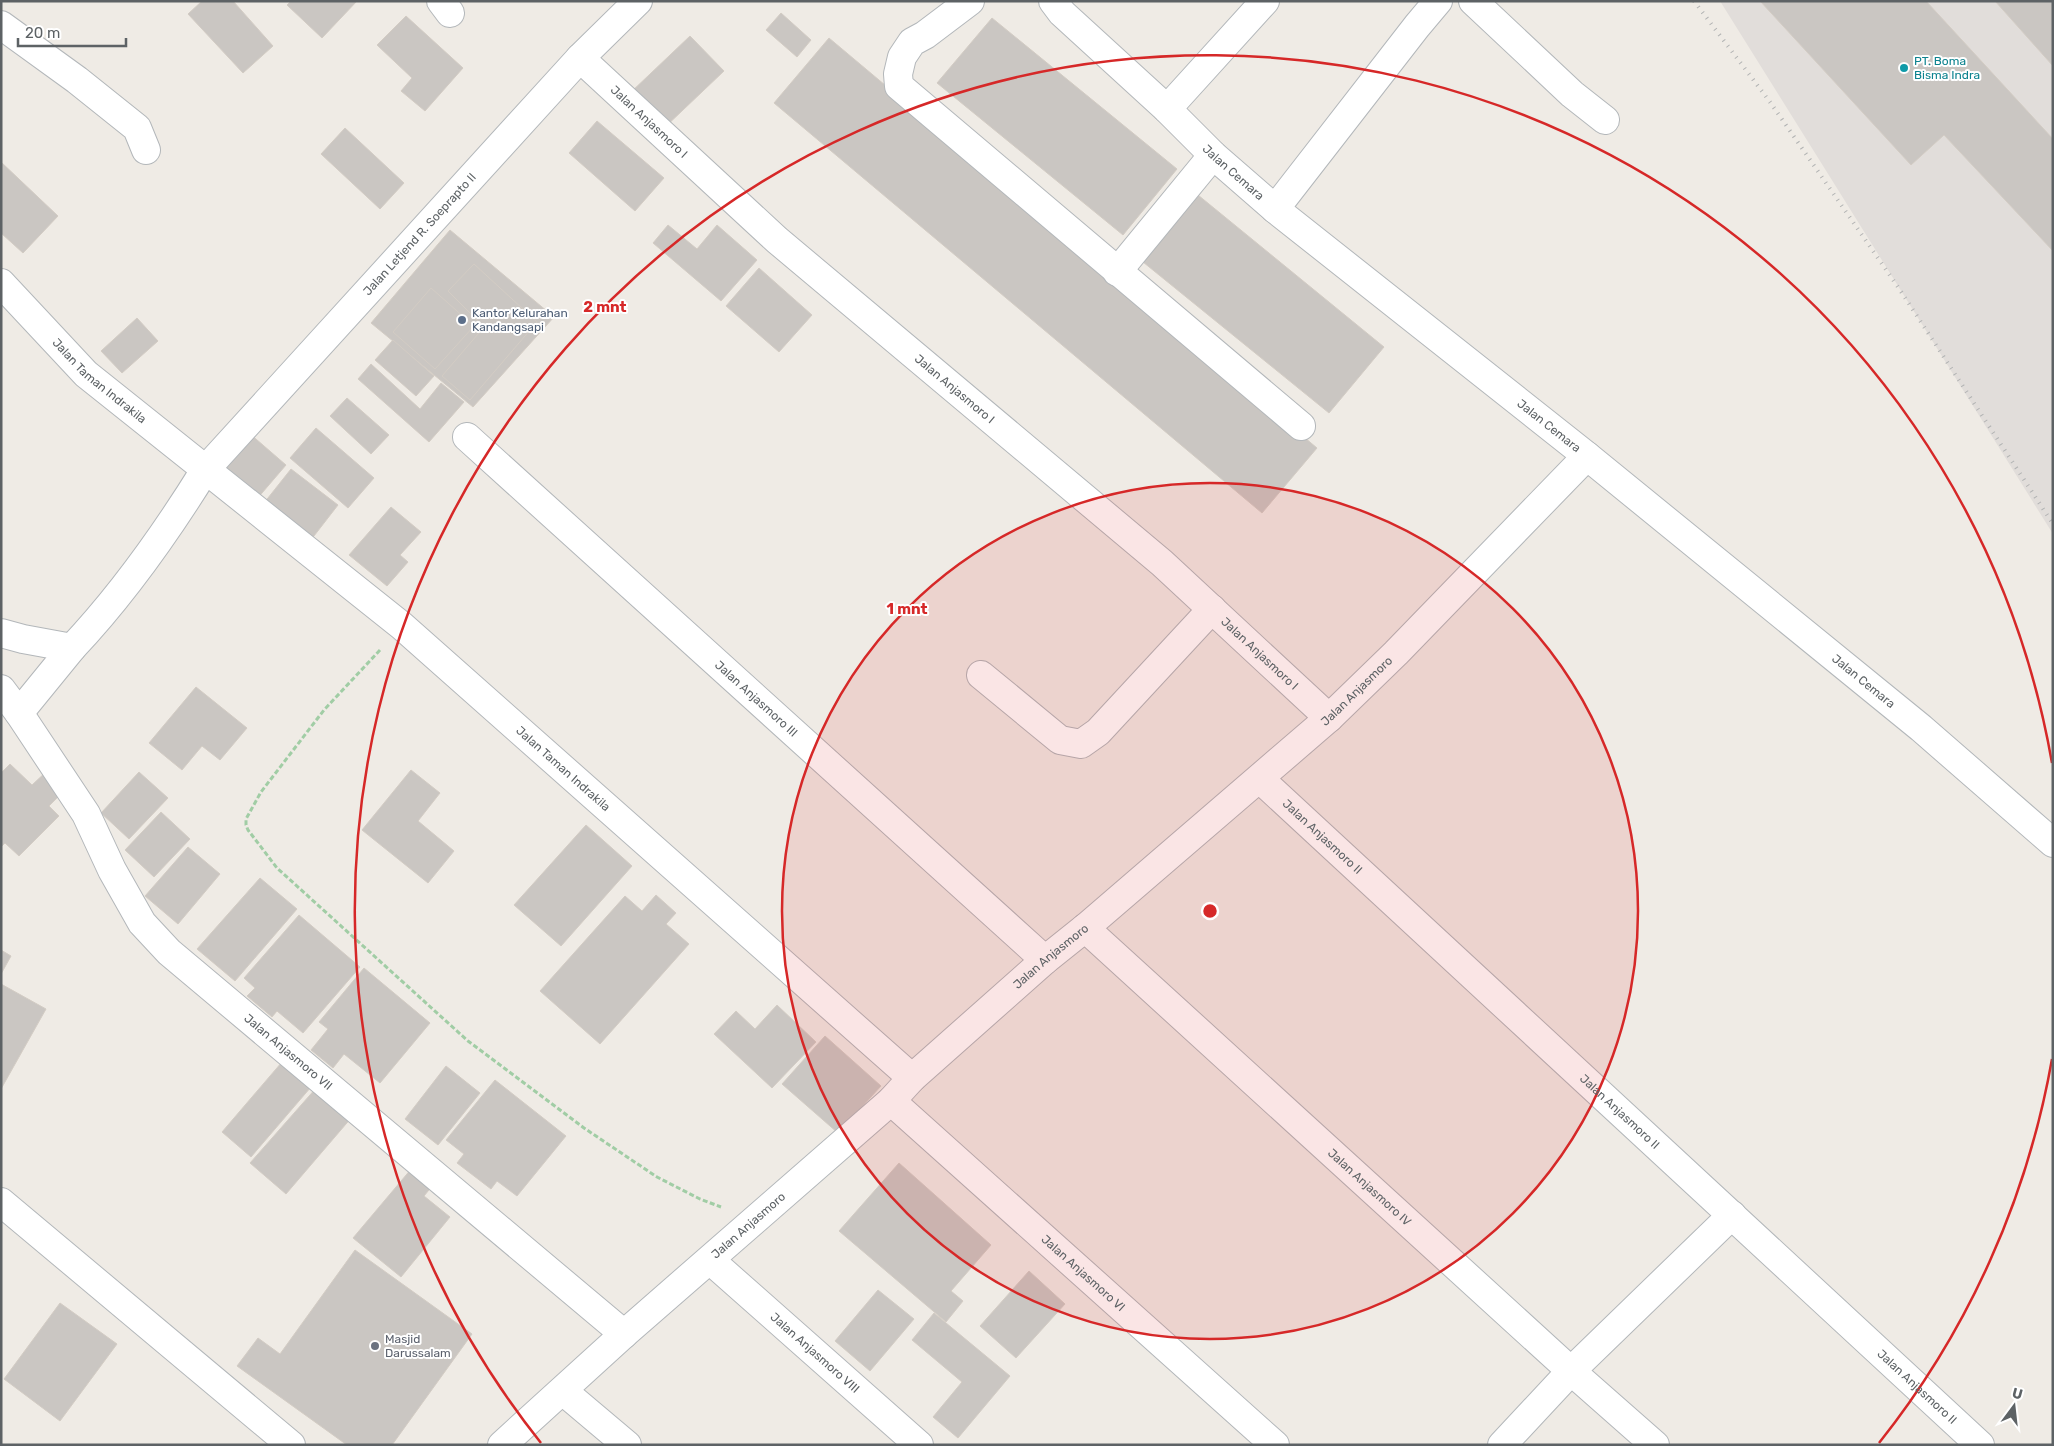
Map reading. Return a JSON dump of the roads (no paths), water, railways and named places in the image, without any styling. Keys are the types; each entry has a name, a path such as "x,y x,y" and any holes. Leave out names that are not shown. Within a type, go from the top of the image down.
{"street":[{"name":"Jalan Letjend R. Soeprapto II","path":"205,470 580,58 638,1"},
{"path":"970,1 925,35 912,42 902,57 898,74 899,86 1117,272 1302,426"},
{"path":"1167,109 1265,1"},
{"path":"1276,209 1438,1"},
{"path":"1473,1 1572,94 1604,120"},
{"name":"Jalan Cemara","path":"1063,5 1213,155 1276,209 1586,456 1921,728 2053,843"},
{"path":"1,25 77,80 137,128 146,150"},
{"name":"Jalan Anjasmoro I","path":"580,58 777,240 1162,563 1329,718"},
{"path":"1117,272 1213,155"},
{"name":"Jalan Taman Indrakila","path":"1,284 86,374 402,626 912,1078"},
{"name":"Jalan Anjasmoro III","path":"467,437 1045,960"},
{"name":"Jalan Anjasmoro","path":"502,1445 624,1334 890,1101 912,1078 1045,960 1260,779 1329,718 1396,653 1586,456"},
{"path":"1,689 19,713 72,648 107,611 185,502 205,470"},
{"path":"981,675 1060,740 1081,744 1098,732 1212,609"},
{"path":"1,633 22,639 72,648"},
{"name":"Jalan Anjasmoro VII","path":"19,713 86,814 112,870 142,924 169,952 624,1334"},
{"name":"Jalan Anjasmoro II","path":"1260,779 1980,1445"},
{"name":"Jalan Anjasmoro IV","path":"1085,928 1655,1445"},
{"name":"Jalan Anjasmoro VI","path":"890,1101 1275,1445"},
{"path":"1,1202 291,1445"},
{"path":"1502,1445 1572,1371 1732,1215"},
{"name":"Jalan Anjasmoro VIII","path":"710,1260 919,1445"},
{"path":"563,1391 627,1445"}],"railway":[{"path":"1694,1 1770,102 1900,290 2053,524"}],"place":[{"name":"PT. Boma Bisma Indra","path":"1904,68"},
{"name":"Kantor Kelurahan Kandangsapi","path":"462,320"},
{"name":"Masjid Darussalam","path":"375,1346"}]}
